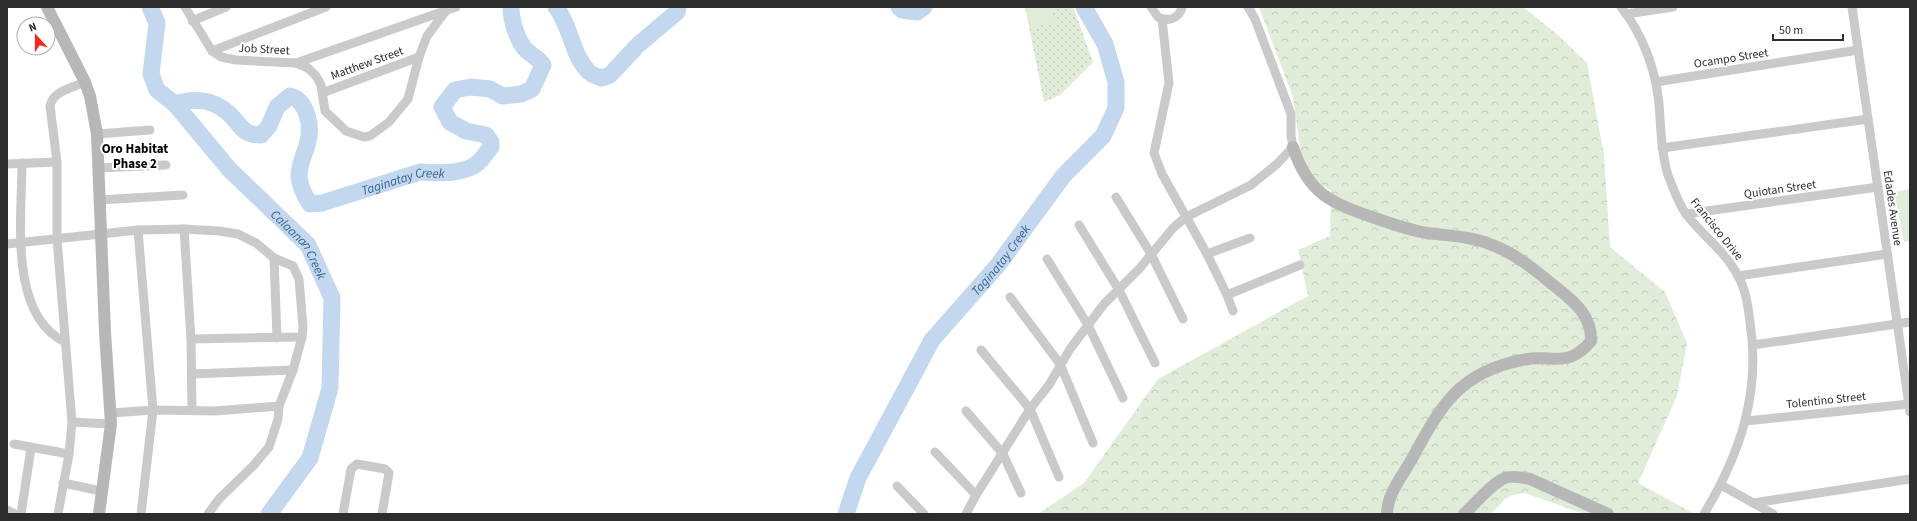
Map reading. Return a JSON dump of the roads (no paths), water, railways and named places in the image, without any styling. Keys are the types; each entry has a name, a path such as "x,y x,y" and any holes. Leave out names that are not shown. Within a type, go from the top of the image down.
{"street":[{"path":"47,7 85,82 90,96 97,134 99,200 111,419 109,449 101,491 99,514"},
{"path":"184,7 212,51 326,7"},
{"path":"192,20 226,7"},
{"path":"296,63 444,9 456,7"},
{"path":"1151,7 1154,13 1162,19 1176,17 1182,7"},
{"path":"1248,7 1255,19 1291,114 1291,136 1293,147 1307,179 1316,189 1332,202 1403,228 1476,239 1506,251 1524,262 1564,294 1584,313 1592,329 1592,341 1575,356 1559,359 1523,359 1493,368 1470,380 1455,391 1425,435 1394,488 1387,507 1387,514"},
{"path":"1623,10 1673,7"},
{"name":"Edades Avenue","path":"1852,7 1909,408"},
{"name":"Job Street","path":"212,51 221,57 236,60 296,63 308,68 316,76 321,85 325,111 346,131 357,136 370,136 389,122 408,99 419,57 427,36 444,9"},
{"name":"Francisco Drive","path":"1623,10 1637,31 1650,62 1656,82 1662,148 1668,175 1686,214 1728,261 1738,276 1747,299 1753,344 1753,374 1746,421 1722,484 1704,514"},
{"path":"1162,19 1168,83 1154,154 1162,174 1207,254 1227,295 1233,312"},
{"name":"Ocampo Street","path":"1656,82 1858,50"},
{"name":"Matthew Street","path":"322,93 419,57"},
{"path":"58,514 69,454 72,422 57,239 57,162 50,106 52,99 57,94 85,82"},
{"path":"1662,148 1868,119"},
{"path":"97,134 150,130"},
{"path":"966,514 1030,409 1049,385 1070,349 1088,325 1173,228 1186,217 1251,185 1277,164 1293,147"},
{"path":"7,164 57,162"},
{"path":"22,164 21,243 25,283 33,306 45,328 54,337 65,342"},
{"path":"98,168 166,165"},
{"name":"Quiotan Street","path":"1686,214 1878,187"},
{"path":"99,200 183,195"},
{"path":"1116,197 1151,254 1183,319"},
{"path":"1079,225 1119,290 1155,363"},
{"path":"7,244 138,230 184,229 238,234 256,243 274,258 293,266 297,274 303,327 302,337 293,370 279,406 278,419 269,447 253,466 219,499 208,514"},
{"path":"184,229 191,339 192,410"},
{"path":"138,230 153,410 140,514"},
{"path":"1207,254 1250,238"},
{"path":"1738,276 1887,254"},
{"path":"274,258 277,338"},
{"path":"1047,259 1088,325 1123,398"},
{"path":"1227,295 1300,265"},
{"path":"1010,297 1060,364 1093,443"},
{"path":"1753,344 1910,322"},
{"path":"191,339 302,337"},
{"path":"981,350 1030,409 1059,477"},
{"path":"192,374 293,370"},
{"path":"72,422 111,419 153,410 215,411 279,406"},
{"name":"Tolentino Street","path":"1746,421 1909,408"},
{"path":"966,411 1003,454 1022,493"},
{"path":"14,444 69,454"},
{"path":"21,514 31,448"},
{"path":"935,452 976,496"},
{"path":"343,514 351,469 358,464 385,469 389,473 382,514"},
{"path":"1464,514 1498,482 1506,478 1517,477 1530,479 1608,514"},
{"path":"1754,503 1910,479"},
{"path":"63,483 101,491"},
{"path":"1722,484 1773,514"},
{"path":"897,486 924,514"},
{"path":"7,510 15,514"}],"waterway":[{"name":"Calaanan Creek","path":"150,7 157,23 151,74 157,90 175,104 229,169 308,245 332,298 330,388 310,458 269,514"},
{"name":"Taginatay Creek","path":"175,104 195,100 215,104 232,116 245,131 261,135 269,126 277,107 290,96 296,98 304,108 309,121 309,135 299,176 300,184 310,204 322,203 420,172 451,172 466,169 479,162 491,147 491,142 486,135 466,131 450,122 442,107 455,90 471,87 490,89 503,96 521,94 532,89 543,65 527,51 520,42 513,24 511,7"},
{"name":"Taginatay Creek","path":"556,7 565,22 574,48 582,64 591,74 602,78 610,75 638,45 677,12 678,7"},
{"name":"Taginatay Creek","path":"899,7 902,10 917,12 924,7"},
{"name":"Taginatay Creek","path":"846,514 858,478 932,340 998,265 1064,175 1103,136 1116,108 1116,82 1105,44 1084,7"}],"district":[{"name":"Oro Habitat Phase 2","path":"135,156"}]}
